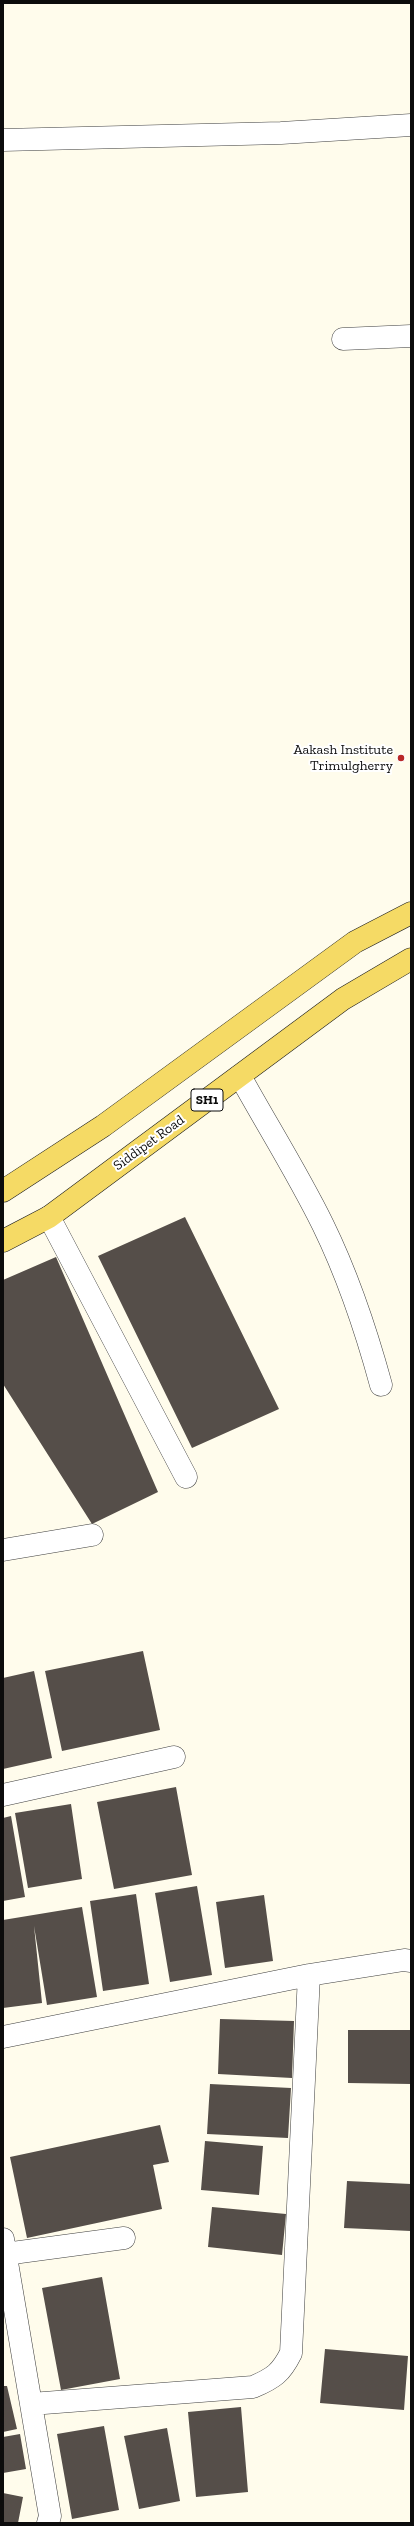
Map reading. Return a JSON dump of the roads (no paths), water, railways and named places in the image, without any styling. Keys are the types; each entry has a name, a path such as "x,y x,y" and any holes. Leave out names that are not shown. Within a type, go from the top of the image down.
{"main road":[{"path":"3,1191 103,1126 355,942 411,913"},
{"name":"Siddipet Road","path":"3,1241 48,1217 344,999 411,959"}],"street":[{"path":"3,140 281,133 411,125"},
{"path":"343,339 411,336"},
{"path":"240,1076 323,1224 364,1326 381,1385"},
{"path":"48,1217 186,1477"},
{"path":"3,1550 92,1534"},
{"path":"3,1795 174,1757"},
{"path":"3,2037 309,1975 407,1960"},
{"path":"31,2404 253,2387 268,2380 283,2370 291,2353 309,1975"},
{"path":"48,2523 50,2516 4,2247 124,2238"}],"place":[{"name":"Aakash Institute Trimulgherry","path":"401,758"}]}
